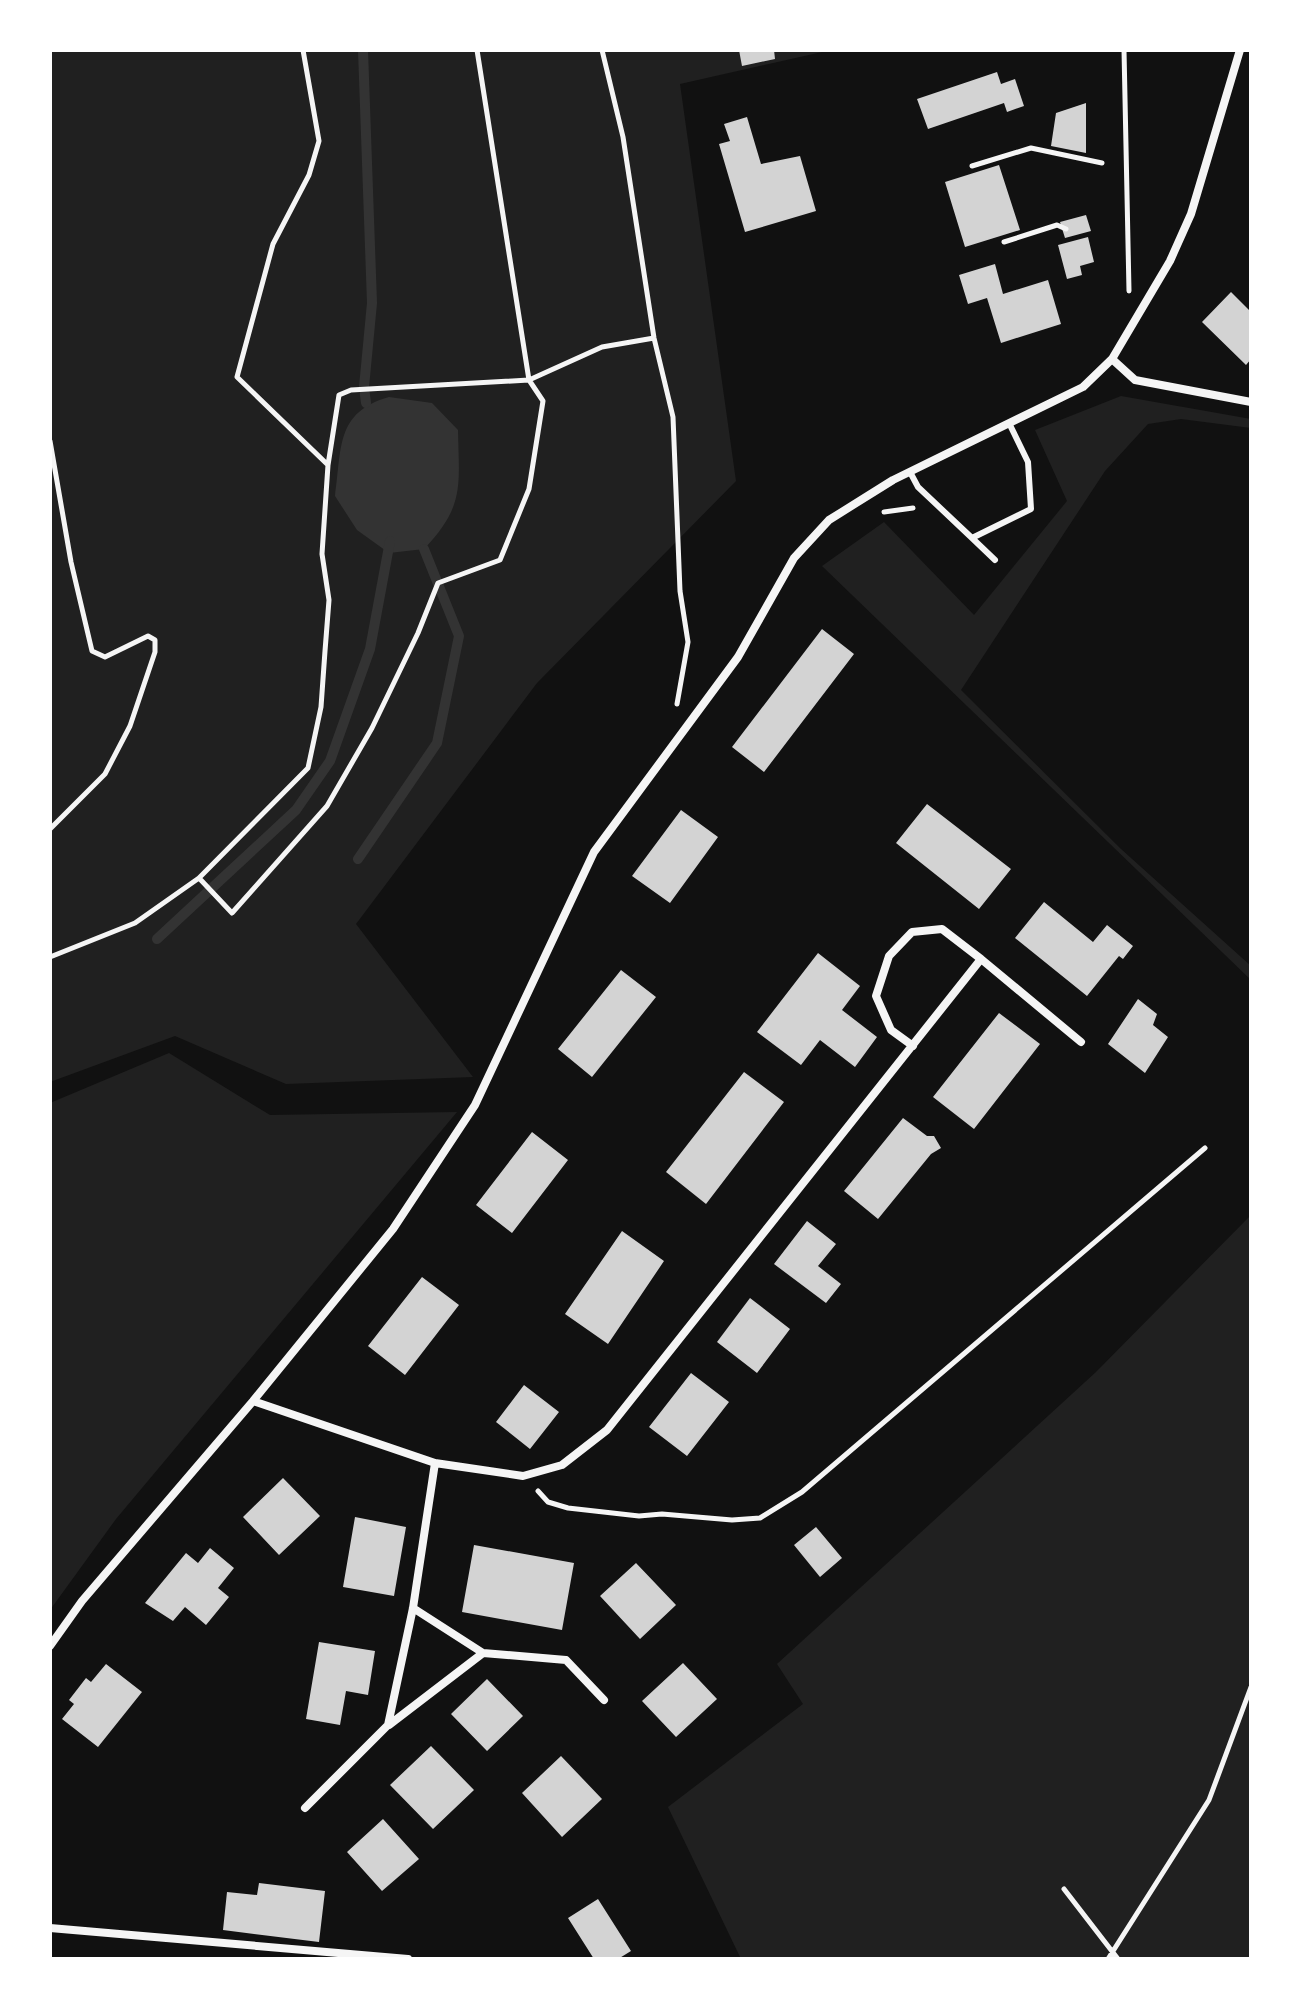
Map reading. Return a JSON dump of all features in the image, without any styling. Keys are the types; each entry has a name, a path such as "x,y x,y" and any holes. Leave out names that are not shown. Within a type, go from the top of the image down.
{"street":[{"path":"50,1646 82,1601 253,1401 393,1229 475,1105 594,852 738,657 794,558 829,520 910,472 1083,387 1112,359 1140,314 1191,214 1240,50"},
{"path":"1112,359 1135,380 1251,402"},
{"path":"913,1046 891,1030 876,996 889,956 912,932 942,929 1081,1042"},
{"path":"253,1401 435,1463 523,1476 562,1465 607,1430 981,959"},
{"path":"388,1725 413,1608 435,1463"},
{"path":"413,1608 483,1653 566,1660 604,1700"},
{"path":"305,1808 388,1725 483,1653"},
{"path":"50,1928 408,1959"}],"lane":[{"path":"972,538 1031,509 1028,462 1009,423"},
{"path":"910,472 918,487 995,560"}],"path":[{"path":"303,50 319,141 309,175 273,244 237,377 328,465"},
{"path":"199,878 232,913 327,806 372,728 418,633 438,583 500,560 529,489 543,401 529,380 477,50"},
{"path":"602,50 623,137 654,338 673,417 680,591 688,642 675,713"},
{"path":"1124,50 1129,307 1140,314"},
{"path":"972,166 1031,148 1102,163"},
{"path":"1004,242 1057,225 1066,229"},
{"path":"50,957 135,923 199,878 308,768 321,707 329,600 322,554 328,465 339,395 351,390 529,380 602,347 654,338"},
{"path":"50,441 71,562 92,651 105,657 136,639 148,636 155,640 155,652 130,726 105,774 50,829"},
{"path":"875,513 909,507 919,510"},
{"path":"523,1476 548,1502 568,1508 639,1516 760,1518 802,1492 1205,1148"},
{"path":"1108,1959 1209,1800 1251,1687"},
{"path":"1064,1889 1118,1959"}],"shaded area":[{"path":"50,50 831,50 680,84 736,481 537,683 356,924 473,1077 286,1084 175,1036 50,1082"},
{"path":"1121,396 1251,419 1251,428 1181,419 1148,424 1105,471 961,690 1121,849 1251,966 1251,980 822,566 884,522 974,615 1067,501 1035,430"},
{"path":"389,397 432,403 458,430 459,466 453,507 437,534 424,549 389,553 357,530 335,496 341,448 350,423 371,404"},
{"path":"169,1053 270,1115 457,1112 116,1519 50,1610 50,1103"},
{"path":"1251,1215 1251,1959 741,1959 668,1807 803,1704 777,1664 1096,1372"}],"building":[{"path":"739,50 774,50 775,59 742,66"},
{"path":"997,72 1001,84 1015,79 1024,106 1007,112 1004,103 928,129 917,99"},
{"path":"1086,103 1086,153 1051,146 1056,113"},
{"path":"747,117 761,164 800,156 816,211 745,232 719,144 730,141 724,124"},
{"path":"999,165 1020,230 965,247 945,182"},
{"path":"1086,215 1091,231 1065,238 1060,222"},
{"path":"1088,237 1094,262 1080,266 1082,275 1067,279 1058,245"},
{"path":"995,264 1003,294 1048,280 1061,324 1001,343 987,298 968,304 959,275"},
{"path":"1231,292 1251,312 1251,359 1246,365 1202,322"},
{"path":"822,629 854,654 764,772 732,747"},
{"path":"927,804 1011,869 979,909 896,843"},
{"path":"681,810 718,837 670,903 632,876"},
{"path":"1044,902 1093,942 1107,925 1133,946 1123,959 1119,956 1087,996 1015,938"},
{"path":"818,953 860,986 842,1010 877,1037 855,1067 820,1040 801,1065 757,1032"},
{"path":"621,970 656,997 592,1077 558,1049"},
{"path":"1138,999 1157,1014 1153,1025 1168,1037 1145,1073 1108,1044"},
{"path":"999,1013 1040,1044 974,1129 933,1097"},
{"path":"744,1072 784,1102 706,1204 666,1172"},
{"path":"903,1118 927,1136 934,1136 941,1148 931,1154 878,1219 844,1191"},
{"path":"532,1132 568,1160 512,1233 476,1205"},
{"path":"807,1221 836,1244 818,1266 841,1284 826,1303 774,1264"},
{"path":"622,1231 664,1261 608,1344 565,1314"},
{"path":"422,1277 459,1305 405,1375 368,1346"},
{"path":"750,1298 790,1329 757,1373 717,1342"},
{"path":"691,1373 729,1402 687,1456 649,1427"},
{"path":"524,1385 559,1412 530,1449 496,1422"},
{"path":"283,1478 320,1516 279,1555 243,1517"},
{"path":"355,1517 406,1527 394,1596 343,1587"},
{"path":"816,1527 842,1558 820,1577 794,1545"},
{"path":"474,1545 574,1563 562,1630 462,1612"},
{"path":"210,1548 234,1568 218,1588 229,1597 206,1625 185,1607 173,1621 145,1603 186,1553 198,1563"},
{"path":"636,1563 676,1605 640,1639 600,1596"},
{"path":"319,1642 375,1651 368,1695 346,1691 340,1725 306,1719"},
{"path":"683,1663 717,1699 676,1737 642,1701"},
{"path":"106,1664 142,1692 98,1747 62,1719 74,1704 69,1700 86,1678 91,1682"},
{"path":"487,1679 523,1716 487,1751 451,1714"},
{"path":"431,1746 474,1790 433,1829 390,1785"},
{"path":"561,1756 602,1799 562,1837 522,1793"},
{"path":"383,1819 419,1859 382,1891 347,1852"},
{"path":"259,1883 325,1891 319,1942 223,1930 227,1892 257,1895"},
{"path":"598,1899 631,1951 618,1959 594,1959 568,1918"}],"waterway":[{"path":"363,50 372,303 364,387 366,403"},
{"path":"157,939 296,810 330,761 370,649 390,541"},
{"path":"358,859 437,743 459,636 424,549"}]}
